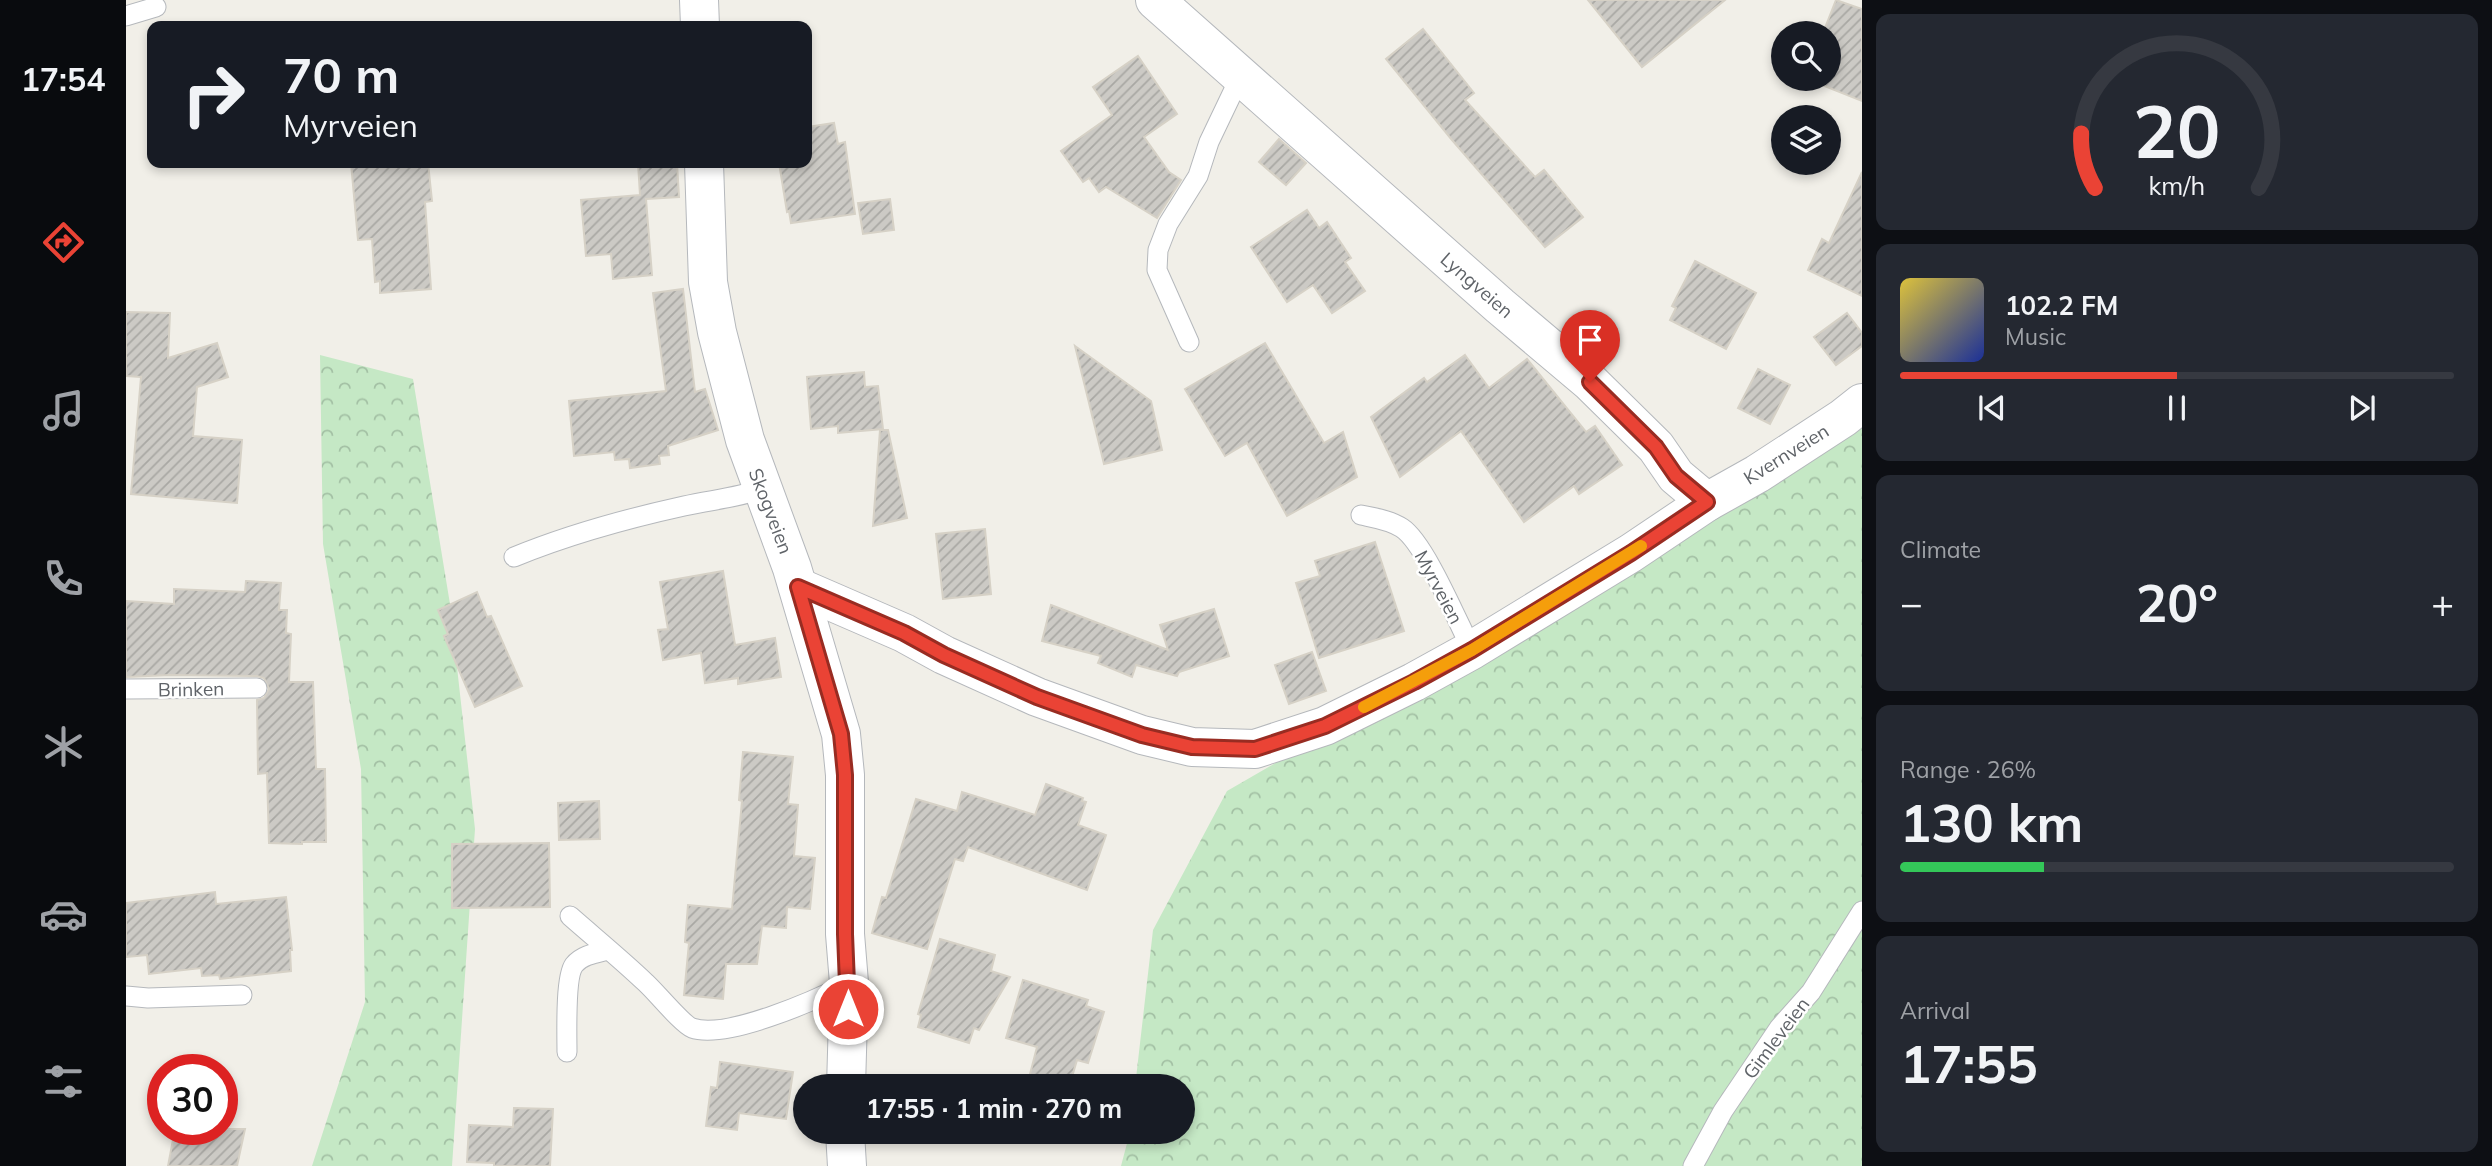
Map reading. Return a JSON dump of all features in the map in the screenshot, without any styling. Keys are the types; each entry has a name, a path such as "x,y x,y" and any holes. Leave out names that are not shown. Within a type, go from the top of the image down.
{"street":[{"path":"699,0 700,21"},
{"name":"Lyngveien","path":"1155,0 1500,306 1590,382 1656,447 1676,476 1707,502"},
{"name":"Skogveien","path":"704,168 708,282 714,319 745,440 798,587 841,734 845,775 845,934 849,983 846,1074"},
{"name":"Kvernveien","path":"1707,502 1757,474 1862,403"},
{"path":"798,587 904,633 944,655 1037,697 1142,735 1192,747 1255,749 1325,726 1414,682 1472,650 1631,553 1707,502"},
{"path":"845,1144 846,1166"}],"lane":[{"path":"126,16 156,7"},
{"path":"1189,342 1157,270 1158,250 1168,224 1198,176 1209,142 1241,75"},
{"path":"514,557 610,523 710,500 743,496 762,489"},
{"name":"Myrveien","path":"1361,515 1401,526 1412,536 1472,650"},
{"name":"Brinken","path":"126,689 257,688"},
{"name":"Gimleveien","path":"1693,1166 1723,1111 1779,1028 1811,992 1862,911"},
{"path":"570,916 645,982 690,1027 716,1031 749,1023 818,999 849,983"},
{"path":"567,1052 569,979 572,967 583,957 608,950"},
{"path":"126,996 148,998 242,995"}],"green space":[{"path":"320,355 413,379 450,604 475,829 452,1166 312,1166 365,1002 361,769 323,544"},
{"path":"1862,415 1862,1166 1121,1166 1127,1144 1195,1144 1195,1074 1136,1074 1153,930 1227,791 1426,676"}],"building":[{"path":"1588,0 1725,0 1642,67"},
{"path":"1836,0 1862,9 1862,101 1837,91 1841,91 1841,21 1828,21"},
{"path":"1423,29 1474,93 1465,100 1535,177 1544,170 1583,217 1545,247 1386,59"},
{"path":"1138,56 1177,114 1144,137 1169,172 1181,180 1157,218 1106,187 1099,192 1089,178 1083,182 1061,151 1112,115 1093,87"},
{"path":"834,123 838,144 845,142 855,214 791,223 780,168 812,168 812,126"},
{"path":"1279,139 1306,163 1286,185 1259,162"},
{"path":"351,168 429,168 432,201 425,202 431,289 380,293 380,281 375,282 372,239 358,240"},
{"path":"638,168 677,168 679,197 646,199 652,275 613,279 611,254 586,256 581,200 640,195"},
{"path":"1862,172 1862,296 1808,270 1822,239 1829,243"},
{"path":"890,199 894,230 863,234 858,203"},
{"path":"1307,210 1319,228 1327,222 1351,258 1345,262 1365,291 1332,313 1313,285 1287,302 1251,247"},
{"path":"1695,261 1756,293 1726,349 1670,320 1676,308 1672,306"},
{"path":"683,289 695,392 705,389 718,430 668,446 669,455 659,456 660,464 630,468 629,459 615,460 614,452 574,456 569,401 666,391 653,293"},
{"path":"126,312 170,313 168,358 217,343 228,377 197,387 193,436 242,440 237,503 131,494 141,377 126,376"},
{"path":"1847,313 1862,333 1862,346 1836,365 1814,337"},
{"path":"1265,343 1324,443 1343,432 1357,477 1287,516 1247,443 1225,456 1185,389"},
{"path":"1075,346 1151,401 1162,450 1104,464"},
{"path":"1465,355 1489,388 1527,359 1586,432 1595,426 1622,465 1579,494 1574,486 1524,522 1461,431 1400,477 1371,417 1424,378 1427,382"},
{"path":"1758,369 1790,385 1770,424 1738,408"},
{"path":"864,372 865,387 878,386 883,429 838,433 838,426 811,429 807,377"},
{"path":"880,430 888,430 907,518 873,526"},
{"path":"985,529 991,594 943,599 936,534"},
{"path":"1375,542 1404,631 1319,658 1296,583 1320,576 1315,561"},
{"path":"723,571 735,645 775,638 781,677 738,684 738,678 705,683 701,653 663,660 658,630 668,629 660,582"},
{"path":"246,581 281,583 279,610 287,610 286,633 291,634 289,682 313,682 316,769 325,769 326,842 269,843 267,773 258,774 257,700 264,698 269,689 264,678 170,675 126,677 126,601 174,604 174,589 245,592"},
{"path":"477,592 487,617 491,616 522,686 475,707 444,636 448,634 438,610"},
{"path":"1051,605 1168,650 1160,625 1214,609 1229,656 1179,672 1177,676 1136,665 1132,677 1098,663 1101,656 1042,641"},
{"path":"1312,652 1326,691 1289,704 1275,665"},
{"path":"743,752 793,757 788,804 798,805 794,856 815,858 810,909 787,907 786,928 762,926 757,964 726,964 723,999 684,995 689,943 685,942 688,905 732,909 742,801 739,800"},
{"path":"1046,784 1083,798 1082,801 1086,802 1078,825 1106,835 1087,890 968,847 963,861 955,859 927,949 872,933 882,897 886,898 916,799 957,811 962,792 1035,815"},
{"path":"599,801 600,839 559,840 558,803"},
{"path":"549,843 550,907 452,908 452,844"},
{"path":"215,892 216,904 286,897 292,950 291,971 220,979 219,975 202,976 201,968 149,974 147,955 126,957 126,903"},
{"path":"940,939 995,955 991,971 1010,977 979,1030 974,1028 969,1043 918,1027 921,1015 918,1014"},
{"path":"1023,980 1088,1000 1086,1006 1104,1012 1088,1063 1077,1060 1073,1074 1030,1074 1037,1047 1006,1038"},
{"path":"720,1062 793,1072 786,1119 739,1113 737,1130 706,1126 711,1087 717,1088"},
{"path":"514,1108 553,1109 550,1166 494,1166 494,1163 467,1162 469,1125 513,1127"},
{"path":"238,1129 245,1129 237,1166 168,1166 172,1145 238,1145"}],"slow traffic":[{"path":"1364,707 1472,650 1641,546"}],"route":[{"path":"848,1009 845,775 841,734 798,587 904,633 944,655 1037,697 1142,735 1192,747 1255,749 1325,726 1414,682 1472,650 1631,553 1707,502 1676,476 1656,447 1590,382"}]}
